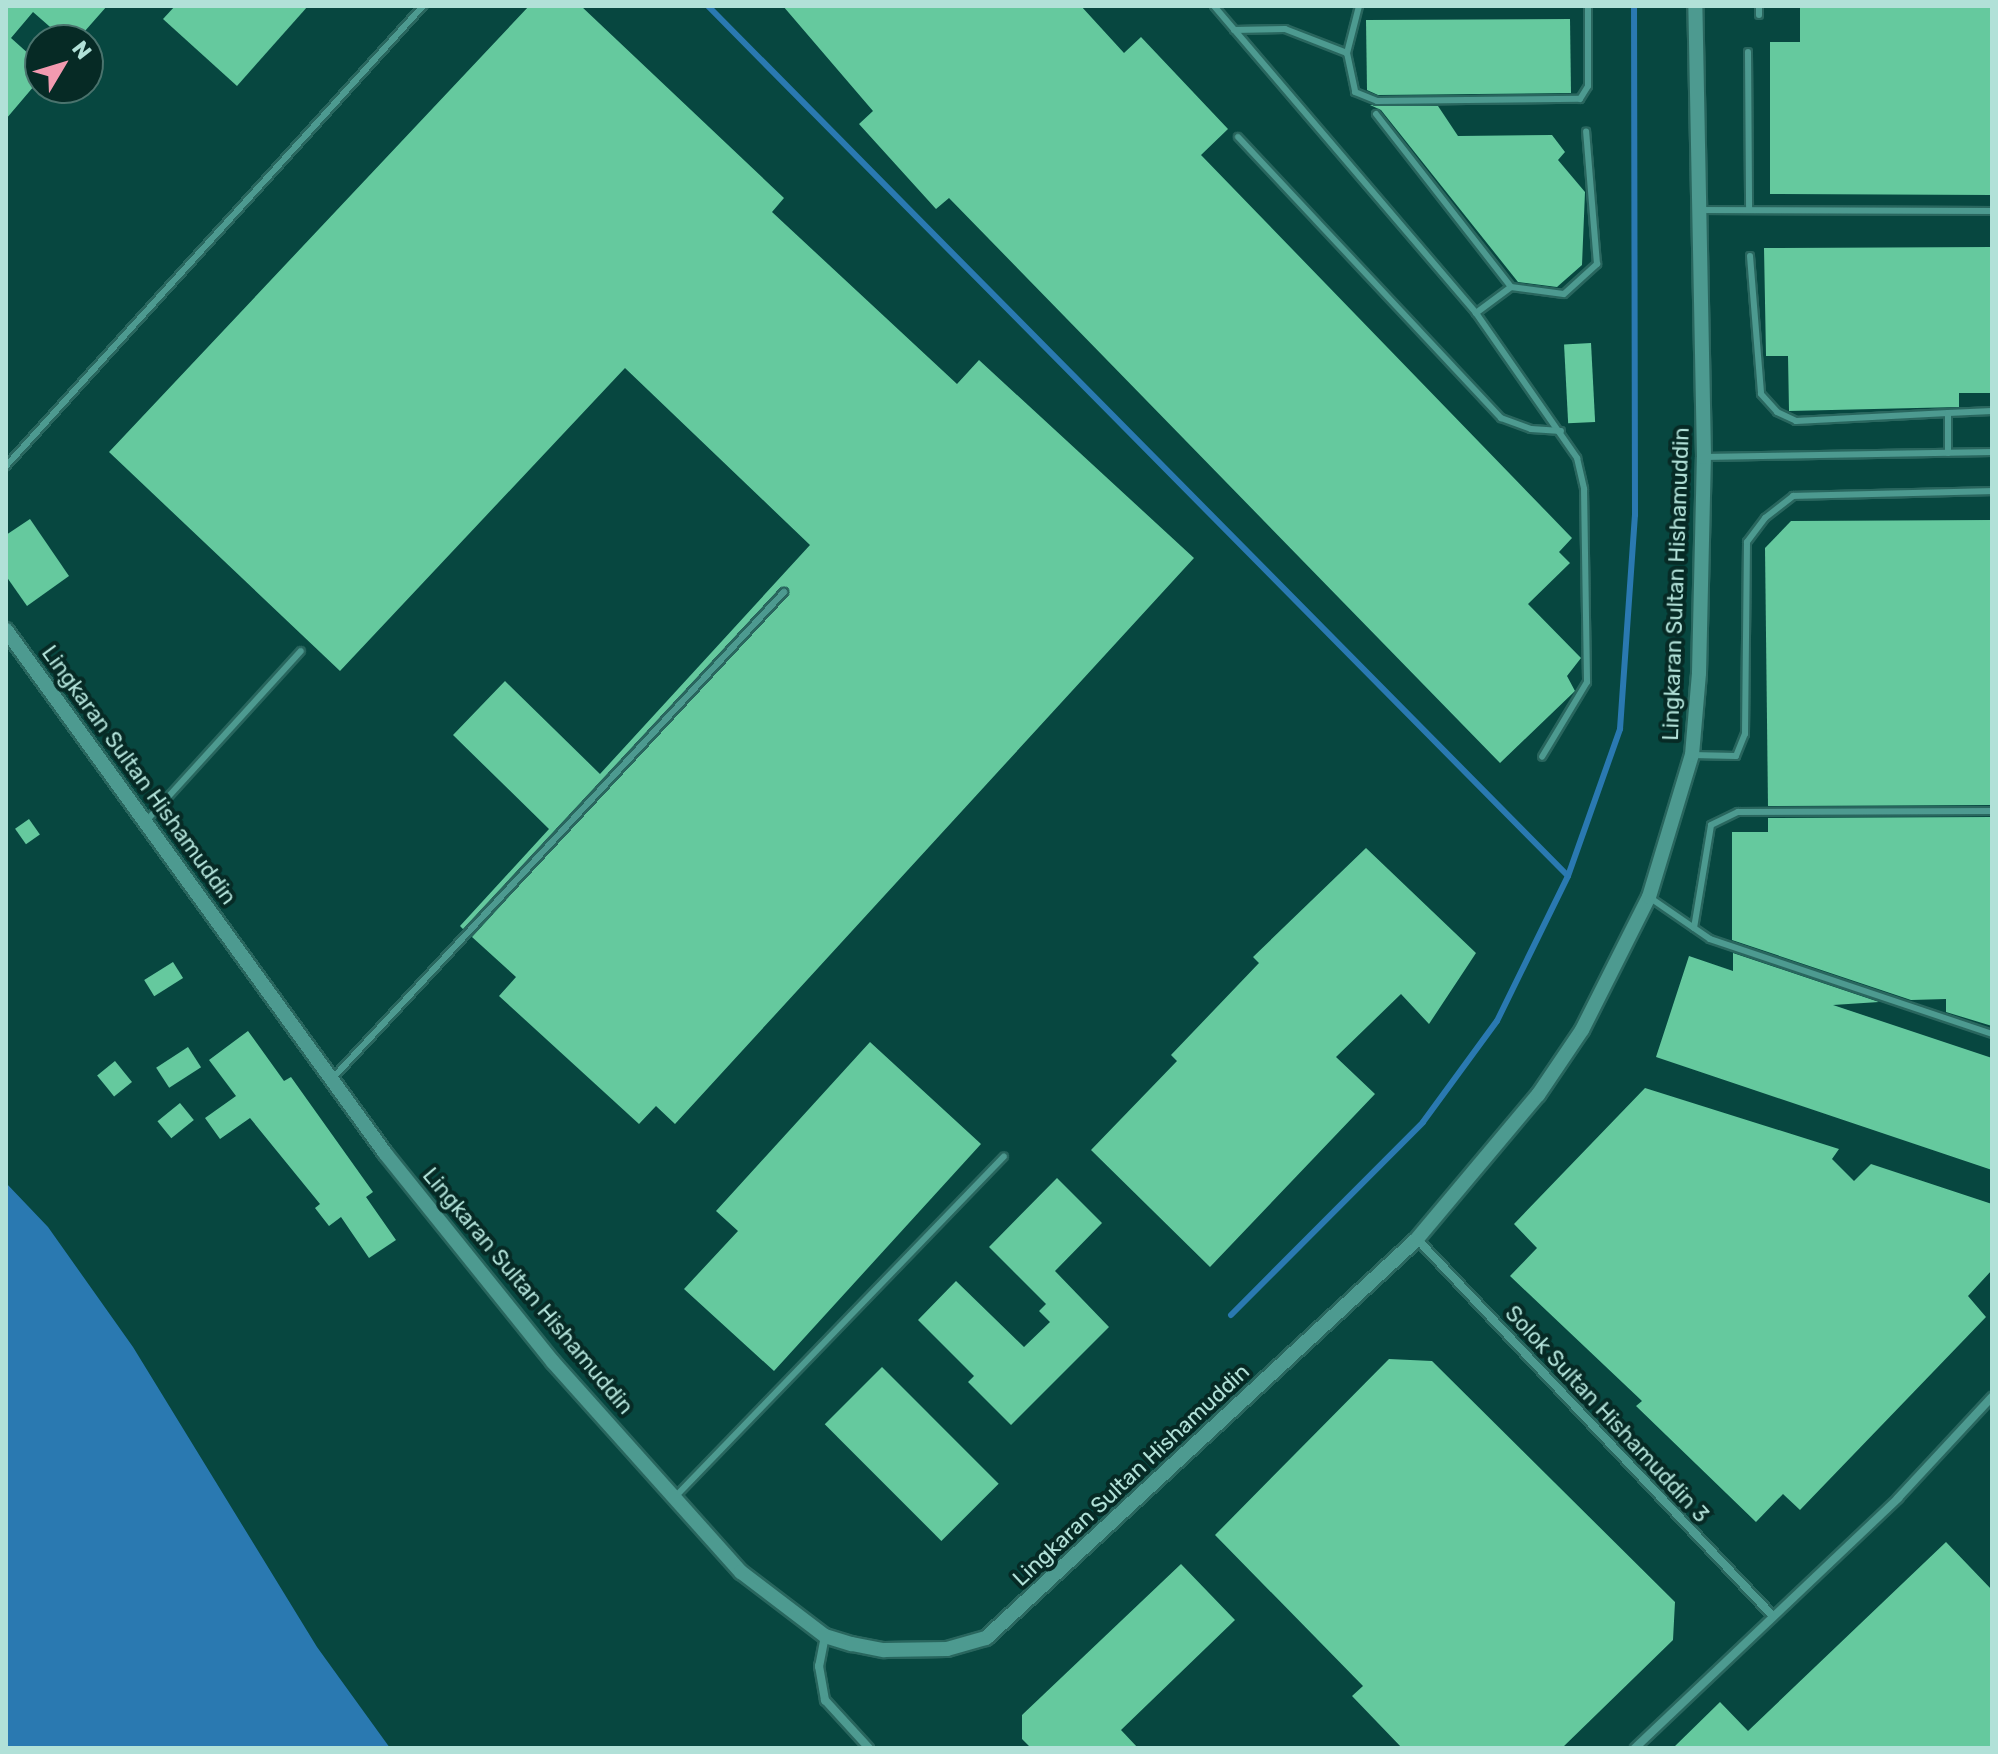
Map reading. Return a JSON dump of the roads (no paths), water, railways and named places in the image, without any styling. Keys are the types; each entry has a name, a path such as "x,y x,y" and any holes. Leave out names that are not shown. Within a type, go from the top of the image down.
{"street":[{"name":"Lingkaran Sultan Hishamuddin","path":"6,630 148,819 331,1080 553,1362 741,1572 825,1636 884,1650 916,1651 947,1649 986,1638 1417,1239 1529,1105 1582,1030 1649,897 1692,755 1704,457 1695,6"},
{"name":"Solok Sultan Hishamuddin 3","path":"1417,1239 1771,1614"},
{"path":"1635,1748 1771,1614 1898,1498 1992,1397"},
{"path":"825,1636 819,1666 825,1700 869,1748"}],"lane":[{"path":"6,466 423,6"},
{"path":"1214,6 1476,313 1577,458 1584,489 1587,682 1542,757"},
{"path":"1359,6 1347,53 1355,92 1364,100 1580,99 1588,86 1588,6"},
{"path":"1759,6 1759,15"},
{"path":"1234,30 1285,29 1347,53"},
{"path":"1748,52 1749,210"},
{"path":"1376,114 1511,287"},
{"path":"1476,313 1511,287 1564,294 1597,264 1586,131"},
{"path":"1238,137 1501,418 1531,429 1561,431"},
{"path":"1699,210 1992,211"},
{"path":"1750,256 1761,394 1777,412 1796,421 1992,411"},
{"path":"1948,413 1948,453"},
{"path":"1704,457 1992,452"},
{"path":"1692,755 1736,756 1745,734 1747,542 1765,518 1793,496 1992,491"},
{"path":"331,1080 784,592"},
{"path":"148,819 301,651"},
{"path":"1694,928 1711,825 1738,812 1992,811"},
{"path":"1649,897 1710,939 1992,1034"},
{"path":"676,1496 1004,1156"}],"water":[{"path":"6,1183 48,1227 133,1347 317,1647 390,1748 6,1748"}],"waterway":[{"path":"708,6 1568,876"},
{"path":"1231,1315 1423,1122 1497,1021 1568,876 1620,729 1635,515 1634,6"}]}
